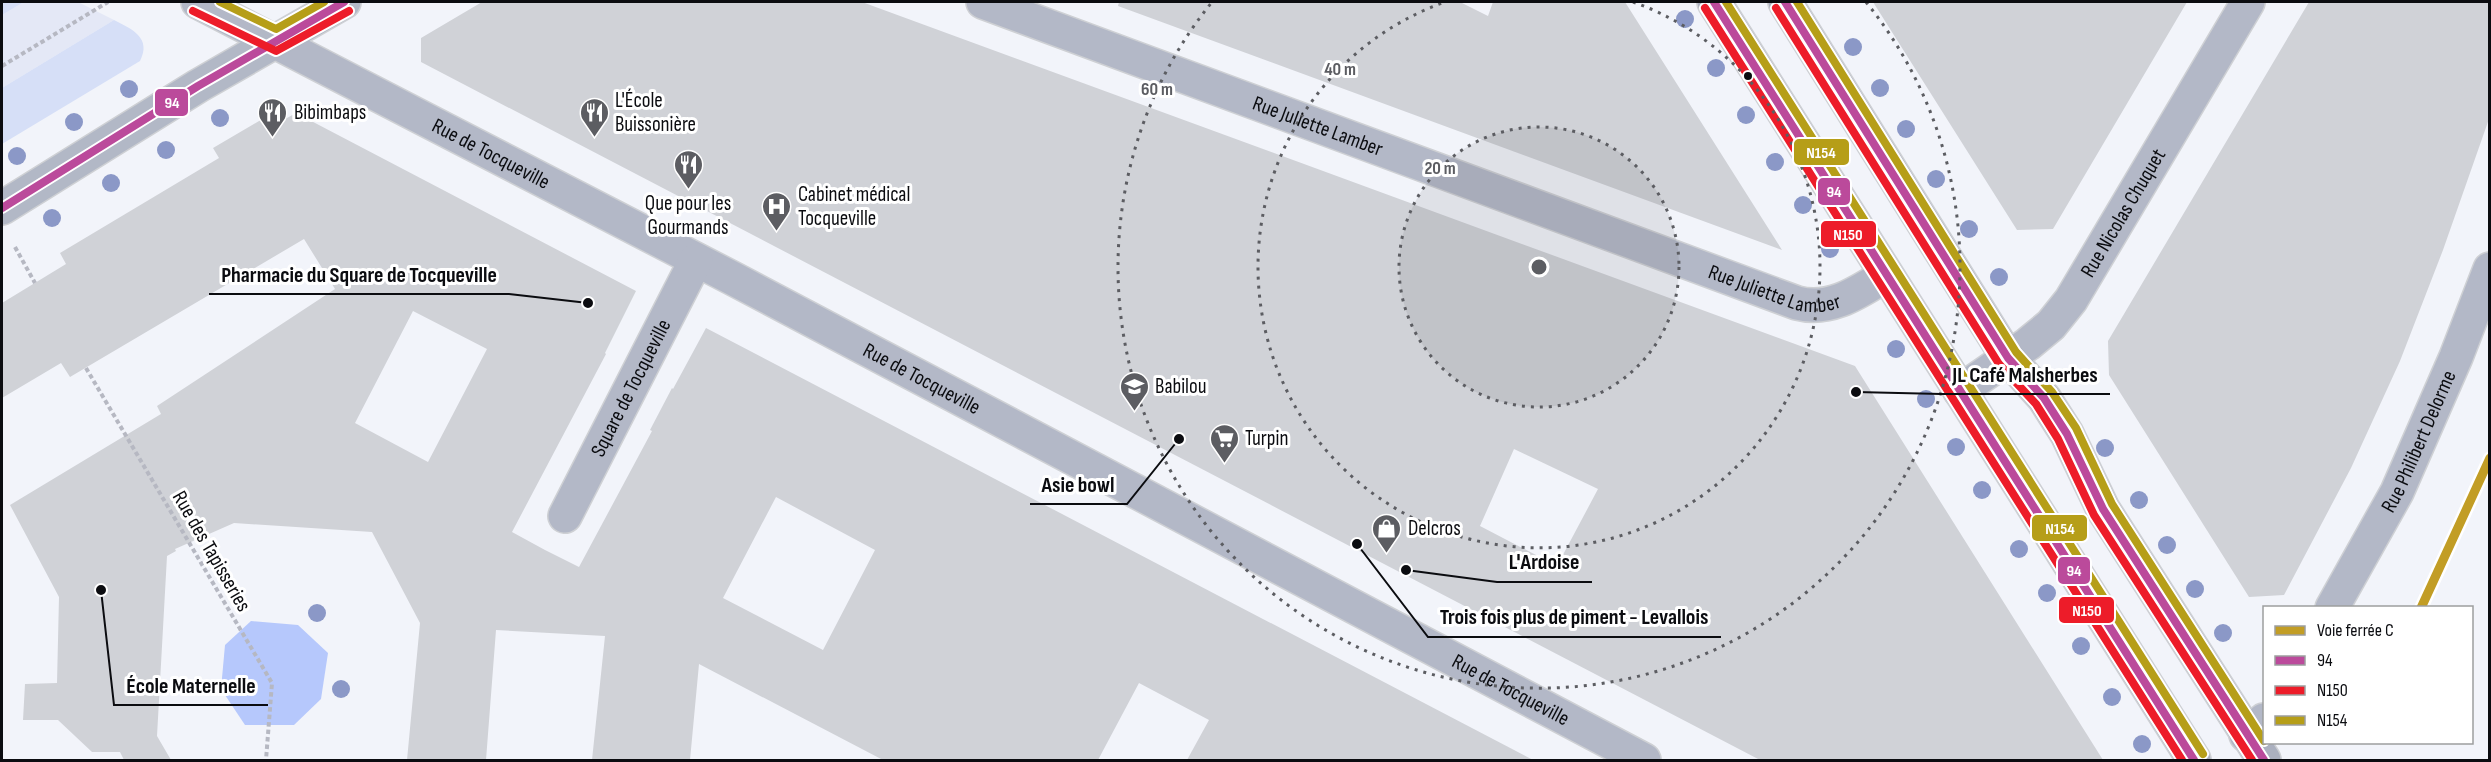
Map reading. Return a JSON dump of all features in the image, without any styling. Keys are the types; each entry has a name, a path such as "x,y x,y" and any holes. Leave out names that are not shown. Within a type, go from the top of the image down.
{"main road":[{"path":"2,208 198,86 344,2"},
{"path":"1714,2 2193,760"},
{"path":"1785,2 2008,358 2044,398 2067,434 2103,509 2258,738"}],"street":[{"name":"Rue de Tocqueville","path":"198,2 696,260 1644,760"},
{"name":"Rue Juliette Lamber","path":"983,2 1797,303 1820,306 1844,299 1886,275"},
{"name":"Rue Nicolas Chuquet","path":"1960,391 2051,325 2071,300 2248,2"},
{"name":"Square de Tocqueville","path":"566,516 696,260"},
{"name":"Rue Philibert Delorme","path":"2333,606 2397,492 2456,357 2490,270"}],"path":[{"path":"2,66 108,2"},
{"path":"11,240 35,283"},
{"name":"Rue des Tapisseries","path":"86,368 272,683 266,760"}],"shaded area":[{"path":"2,2 24,2 2,15"},
{"path":"24,2 78,2 114,20 2,88 2,15"},
{"path":"114,20 133,31 142,40 144,46 140,61 2,144 2,88"}],"water":[{"path":"251,621 298,625 328,653 321,699 294,725 245,725 221,689 225,645"}],"building":[{"path":"482,2 862,2 1855,366 2103,760 1760,760 421,62 421,38","holes":["1514,449 1598,489 1557,566 1480,526"]},
{"path":"1119,2 1460,2 1488,16 1493,2 1625,2 1782,250 1118,6"},
{"path":"1873,2 2187,2 2053,229 2017,230"},
{"path":"2309,2 2490,2 2490,116 2443,250 2400,361 2351,468 2284,595 2249,597 2109,375 2108,341"},
{"path":"281,108 287,118 296,113 636,291 606,354 512,532 579,567 652,431 650,430 672,388 706,328 1533,760 1187,760 1209,720 1139,683 1098,760 883,760 699,664 690,760 592,760 605,636 496,630 486,760 407,760 420,623 372,532 234,523 175,549 176,551 167,556 157,736 171,760 124,760 120,752 92,752 58,720 23,720 25,684 57,683 59,597 10,505 161,414 157,406 335,289 304,239 70,377 61,363 2,398 2,303 66,264 60,253 219,158 213,148","holes":["413,311 487,349 428,462 355,423","776,497 875,550 823,650 723,598"]}],"rail line":[{"name":"C","path":"2422,606 2490,458"}],"transit line":[{"name":"N154","path":"220,2 276,29 324,2"},
{"name":"94","path":"2,208 198,86 344,2"},
{"name":"94","path":"1714,2 2194,760"},
{"name":"N154","path":"1726,2 2203,754"},
{"name":"94","path":"1785,2 2008,358 2044,398 2067,434 2103,509 2264,760"},
{"name":"N154","path":"1797,2 2016,352 2052,392 2076,428 2112,504 2263,739"},
{"name":"N150","path":"1705,8 2182,760"},
{"name":"N150","path":"1776,8 1999,364 2036,404 2058,439 2094,515 2252,760"},
{"name":"N150","path":"193,11 276,51 349,11"}],"place":[{"name":"Bibimbaps","path":"273,138"},
{"name":"L'École Buissonière","path":"594,138"},
{"name":"Que pour les Gourmands","path":"688,190"},
{"name":"Cabinet médical Tocqueville","path":"777,232"},
{"name":"Pharmacie du Square de Tocqueville","path":"588,303"},
{"name":"JL Café Malsherbes","path":"1856,392"},
{"name":"Babilou","path":"1134,412"},
{"name":"Asie bowl","path":"1179,439"},
{"name":"Turpin","path":"1224,464"},
{"name":"Trois fois plus de piment - Levallois","path":"1357,544"},
{"name":"Delcros","path":"1387,554"},
{"name":"L'Ardoise","path":"1406,570"},
{"name":"École Maternelle","path":"101,590"}]}
